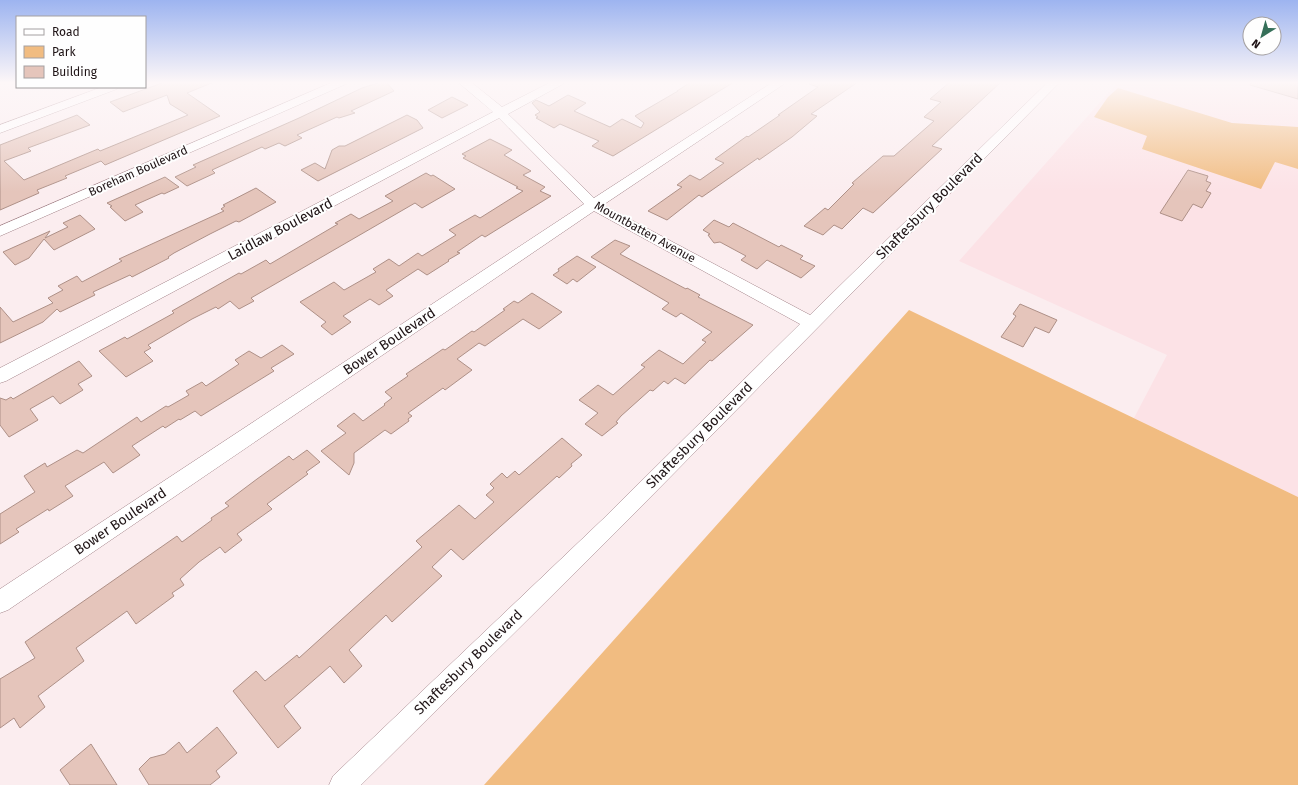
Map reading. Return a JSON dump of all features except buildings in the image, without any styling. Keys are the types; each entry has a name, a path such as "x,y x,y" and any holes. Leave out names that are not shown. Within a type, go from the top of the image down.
{"street":[{"path":"0,129 28,119"},
{"name":"Boreham Boulevard","path":"0,231 258,119"},
{"name":"Laidlaw Boulevard","path":"0,376 488,119"},
{"name":"Mountbatten Avenue","path":"507,119 593,205 811,323"},
{"name":"Bower Boulevard","path":"0,602 724,119"},
{"name":"Shaftesbury Boulevard","path":"342,785 610,525 1017,119"}],"shaded area":[{"path":"1085,119 1298,119 1298,497 1134,418 1167,355 959,261"}],"green space":[{"path":"1099,119 1218,119 1232,123 1298,127 1298,169 1275,162 1261,189 1142,149 1147,136"},
{"path":"909,310 1298,497 1298,785 484,785"}]}
